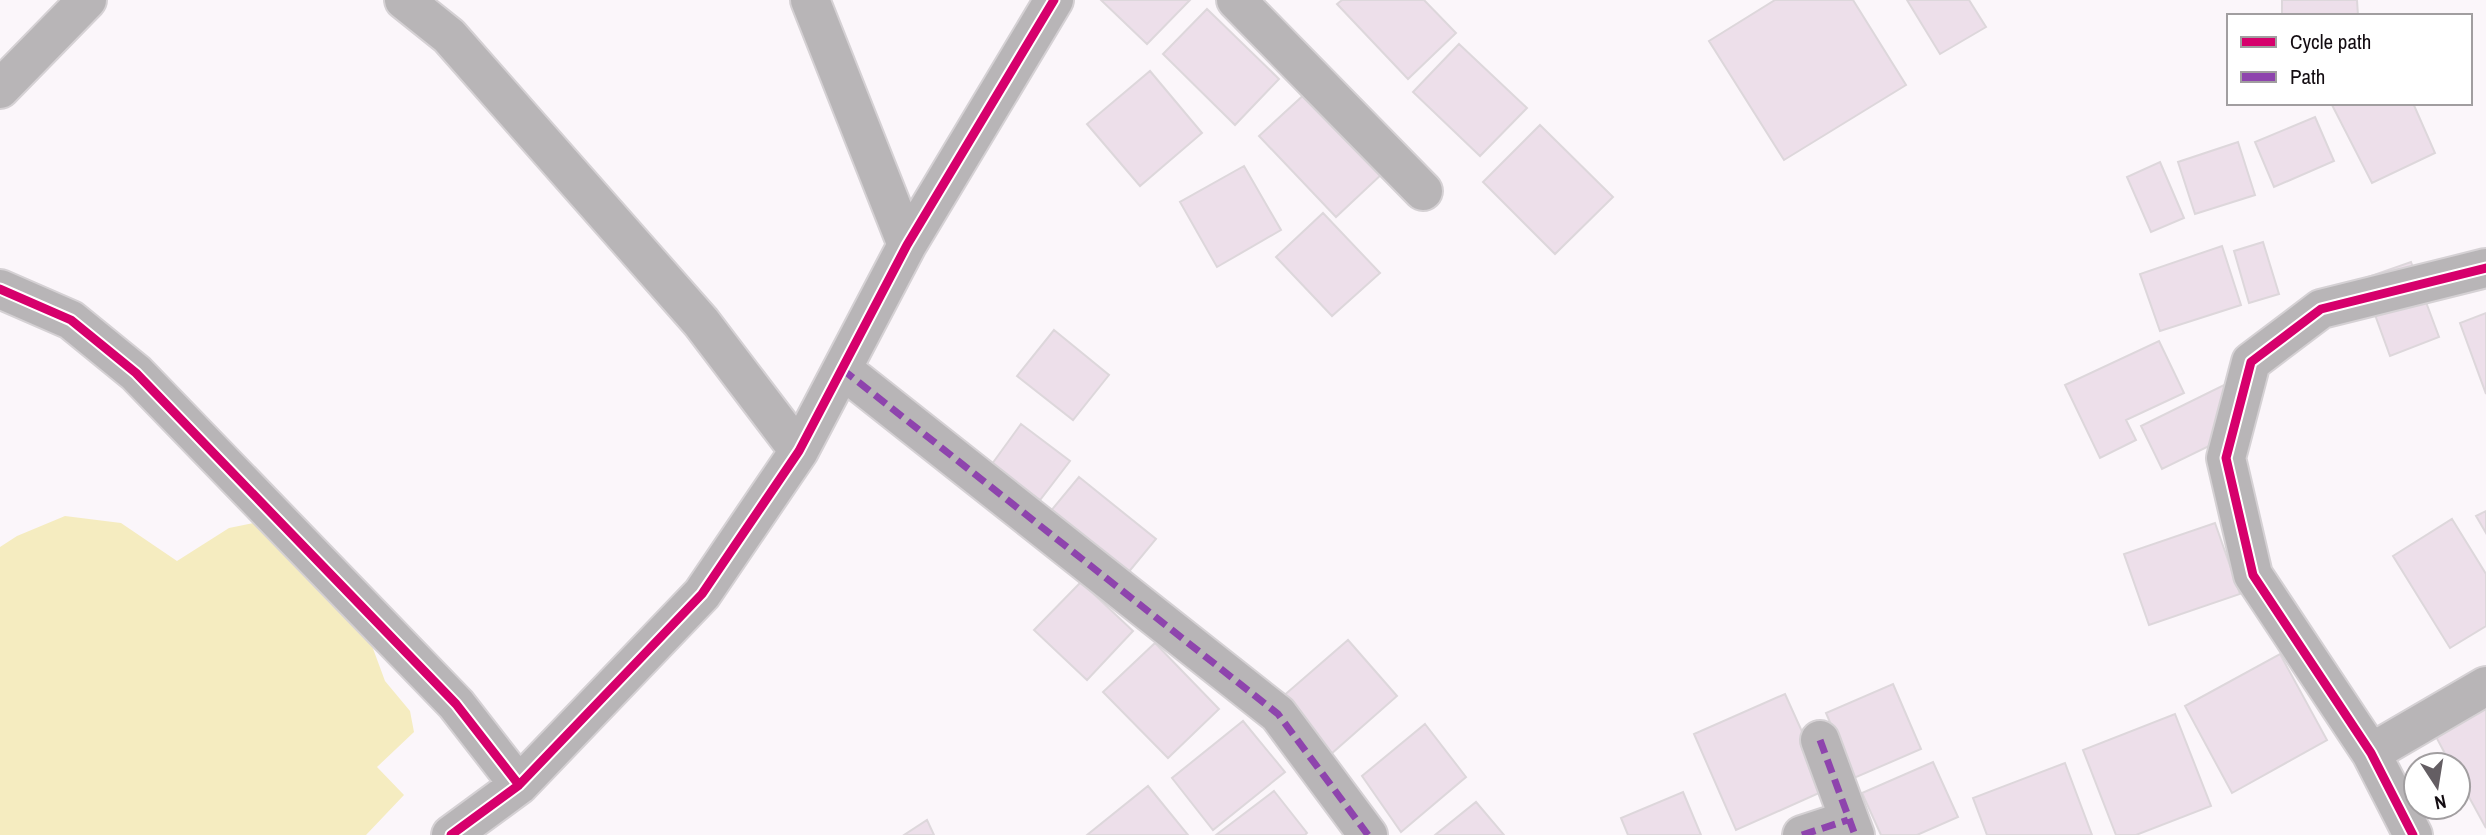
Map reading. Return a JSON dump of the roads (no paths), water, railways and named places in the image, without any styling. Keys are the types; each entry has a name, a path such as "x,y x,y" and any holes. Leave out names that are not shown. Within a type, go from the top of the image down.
{"street":[{"path":"0,89 87,0"},
{"path":"404,0 449,36 701,322 799,451"},
{"path":"810,0 907,245"},
{"path":"451,835 519,785 702,594 799,451 907,245 1054,0"},
{"path":"1236,0 1423,191"},
{"path":"2413,835 2371,753 2253,575 2226,458 2251,362 2321,309 2486,268"},
{"path":"0,289 71,320 136,373 456,704 519,785"},
{"path":"842,369 1278,714 1368,835"},
{"path":"2371,753 2486,685"},
{"path":"1802,835 1851,827 1820,740"}]}
